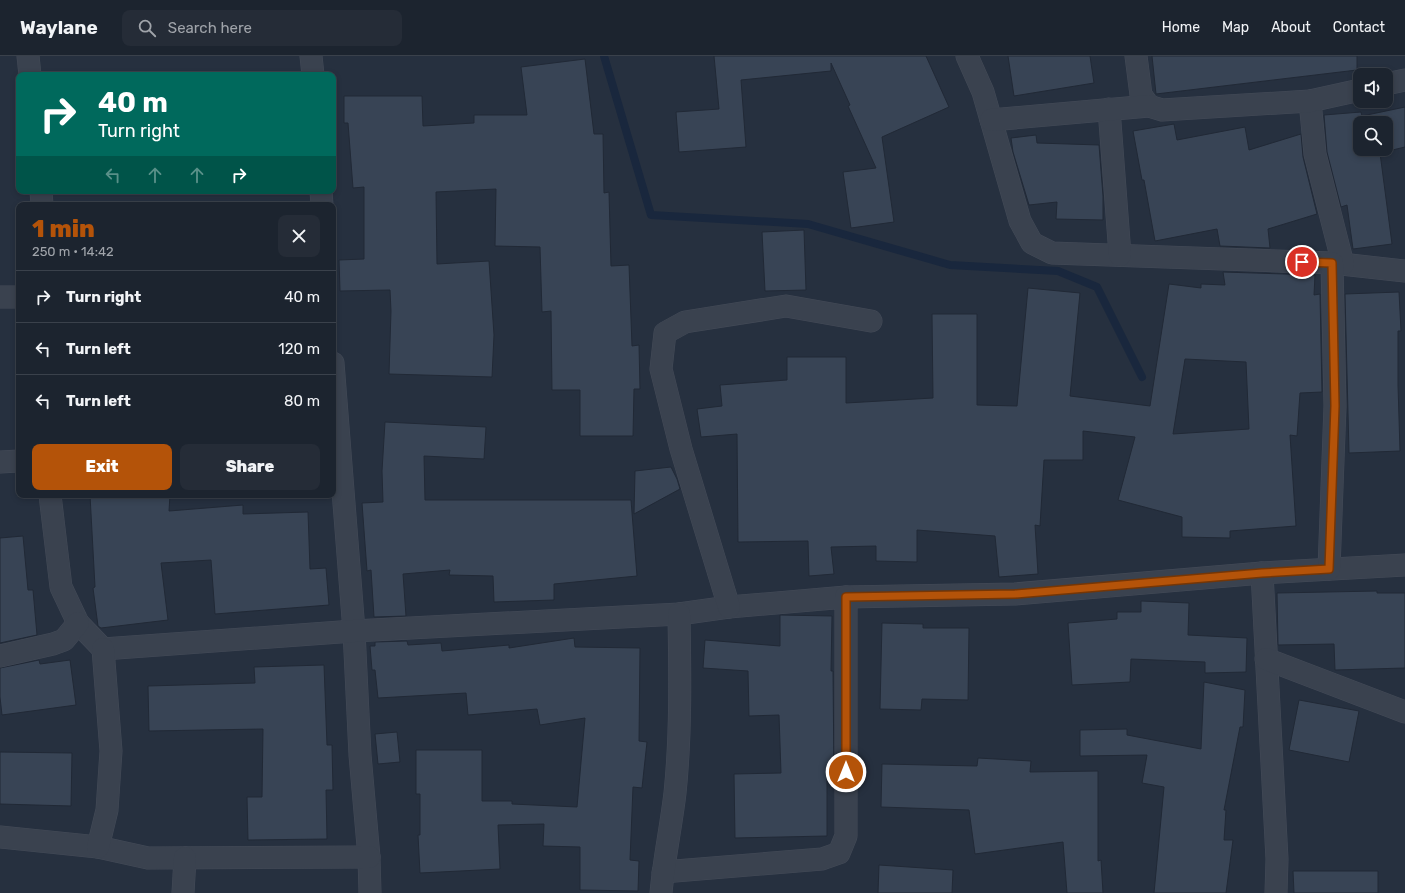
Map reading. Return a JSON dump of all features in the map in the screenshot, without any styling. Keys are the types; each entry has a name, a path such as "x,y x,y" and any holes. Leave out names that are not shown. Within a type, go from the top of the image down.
{"street":[{"path":"28,56 30,72"},
{"path":"312,56 313,72"},
{"path":"967,56 983,92 1020,221 1032,243 1052,253 1338,263 1405,271"},
{"path":"1136,56 1141,95 1149,106"},
{"path":"1393,83 1405,80"},
{"path":"991,120 1149,106 1162,110 1310,101 1353,92"},
{"path":"1310,101 1315,154 1338,263 1335,406 1329,569"},
{"path":"1109,109 1120,255"},
{"path":"0,297 16,297"},
{"path":"729,607 681,449 661,369 665,333 685,322 786,306 871,321"},
{"path":"336,401 354,631 360,755 369,857 370,893"},
{"path":"0,462 16,461"},
{"path":"50,498 61,588 78,623 103,649 111,751 107,810 98,847"},
{"path":"103,649 354,631 680,614 729,607 846,597 1015,594 1262,573 1405,565"},
{"path":"1262,573 1277,859 1275,892"},
{"path":"663,872 822,859 839,852 846,836 846,597"},
{"path":"661,893 675,794 680,727 680,614"},
{"path":"0,656 53,644 64,640 78,623"},
{"path":"1266,659 1405,712"},
{"path":"0,838 98,847 148,858 369,857"},
{"path":"184,893 185,858"}],"building":[{"path":"714,56 926,56 949,107 882,137 894,222 851,228 843,172 876,168 848,106 850,105 831,63 831,71 741,80 746,147 679,152 676,112 719,109"},
{"path":"1008,56 1090,56 1094,83 1014,96"},
{"path":"1152,56 1357,56 1357,68 1353,68 1353,70 1156,94"},
{"path":"585,59 594,134 603,134 604,193 609,192 611,266 629,265 632,346 639,345 640,389 634,389 633,436 580,436 580,390 552,390 551,311 542,312 540,247 495,246 496,189 436,192 437,264 489,261 494,335 492,377 389,374 391,311 390,290 340,291 339,260 364,259 364,187 353,188 348,123 344,123 344,96 422,96 423,126 474,123 474,115 527,115 521,67"},
{"path":"1405,107 1405,147 1393,150 1393,116 1362,116"},
{"path":"1361,112 1362,116 1353,116 1353,156 1380,156 1392,244 1353,249 1347,205 1341,207 1327,152 1324,115"},
{"path":"1174,124 1177,140 1245,127 1249,150 1301,134 1303,157 1317,214 1268,229 1270,248 1220,246 1217,229 1155,241 1133,131"},
{"path":"1036,135 1037,143 1099,145 1103,196 1103,220 1056,219 1057,202 1029,205 1013,152 1011,138"},
{"path":"804,230 806,290 765,291 762,232"},
{"path":"1223,272 1315,275 1314,295 1320,294 1322,392 1300,393 1297,436 1290,435 1296,526 1230,531 1230,538 1182,537 1182,517 1118,500 1135,437 1083,431 1083,460 1044,460 1040,526 1035,525 1038,574 999,577 995,536 917,530 917,562 876,561 876,546 831,547 834,574 809,576 808,541 738,542 737,434 701,437 697,409 722,406 720,385 787,380 787,357 846,357 846,403 933,398 932,314 977,314 977,405 1017,406 1028,288 1080,293 1070,396 1150,406 1169,284 1201,288 1201,284 1225,285","holes":["1185,359 1246,362 1249,429 1173,434"]},
{"path":"1399,292 1401,331 1398,331 1400,451 1349,453 1345,294"},
{"path":"385,422 486,427 484,459 424,456 425,500 631,500 637,576 554,584 554,600 494,602 493,576 449,575 450,570 403,574 406,616 374,617 371,570 367,571 362,503 383,502 382,471"},
{"path":"671,467 680,489 634,514 635,471"},
{"path":"90,498 170,498 169,511 243,505 243,514 308,512 310,569 326,568 329,605 215,614 211,560 161,563 168,620 101,628 98,626 93,588 95,587"},
{"path":"23,536 28,590 33,590 37,635 0,643 0,538"},
{"path":"1377,591 1377,593 1405,593 1405,668 1335,670 1334,644 1278,645 1277,593"},
{"path":"1141,601 1189,603 1188,635 1247,638 1246,672 1205,673 1205,662 1131,659 1130,682 1072,685 1068,623 1117,619 1117,612 1141,612"},
{"path":"780,615 832,616 831,671 833,671 834,775 827,775 827,836 735,838 734,774 781,773 779,715 749,716 748,671 703,668 705,640 780,646"},
{"path":"882,623 923,624 923,628 969,628 968,700 922,699 921,710 880,709"},
{"path":"574,638 575,647 640,648 639,741 647,742 642,788 633,787 630,860 639,861 638,891 580,890 580,847 543,846 544,824 498,825 500,869 420,873 418,835 420,835 420,794 416,794 416,750 482,750 482,801 512,801 512,804 577,807 585,718 540,725 537,709 468,715 466,693 378,698 375,670 372,670 370,646 375,646 375,642 407,641 408,645 441,643 442,651 509,645 509,648"},
{"path":"39,660 40,664 70,660 76,705 2,715 0,697 0,668"},
{"path":"324,665 327,745 332,745 333,790 326,790 327,839 248,840 247,797 262,797 263,729 149,731 148,686 255,683 254,667"},
{"path":"1204,682 1245,690 1243,727 1240,727 1224,810 1226,810 1224,840 1233,840 1226,893 1154,893 1164,787 1142,783 1147,755 1080,756 1080,730 1127,729 1127,735 1201,749"},
{"path":"1299,700 1359,711 1349,762 1289,750"},
{"path":"397,732 400,762 378,764 375,734"},
{"path":"0,752 72,753 71,806 0,804"},
{"path":"978,758 1031,761 1030,772 1098,771 1098,861 1101,860 1103,893 1067,893 1063,842 975,854 969,810 881,807 882,764 977,766"},
{"path":"879,865 953,870 952,893 878,893"},
{"path":"1293,871 1378,871 1378,893 1294,893"}],"waterway":[{"path":"604,56 651,215 808,224 950,265 1058,271 1097,287 1142,377"}],"route":[{"path":"846,772 846,597 1015,594 1262,573 1329,569 1335,406 1332,263 1302,262"}]}
